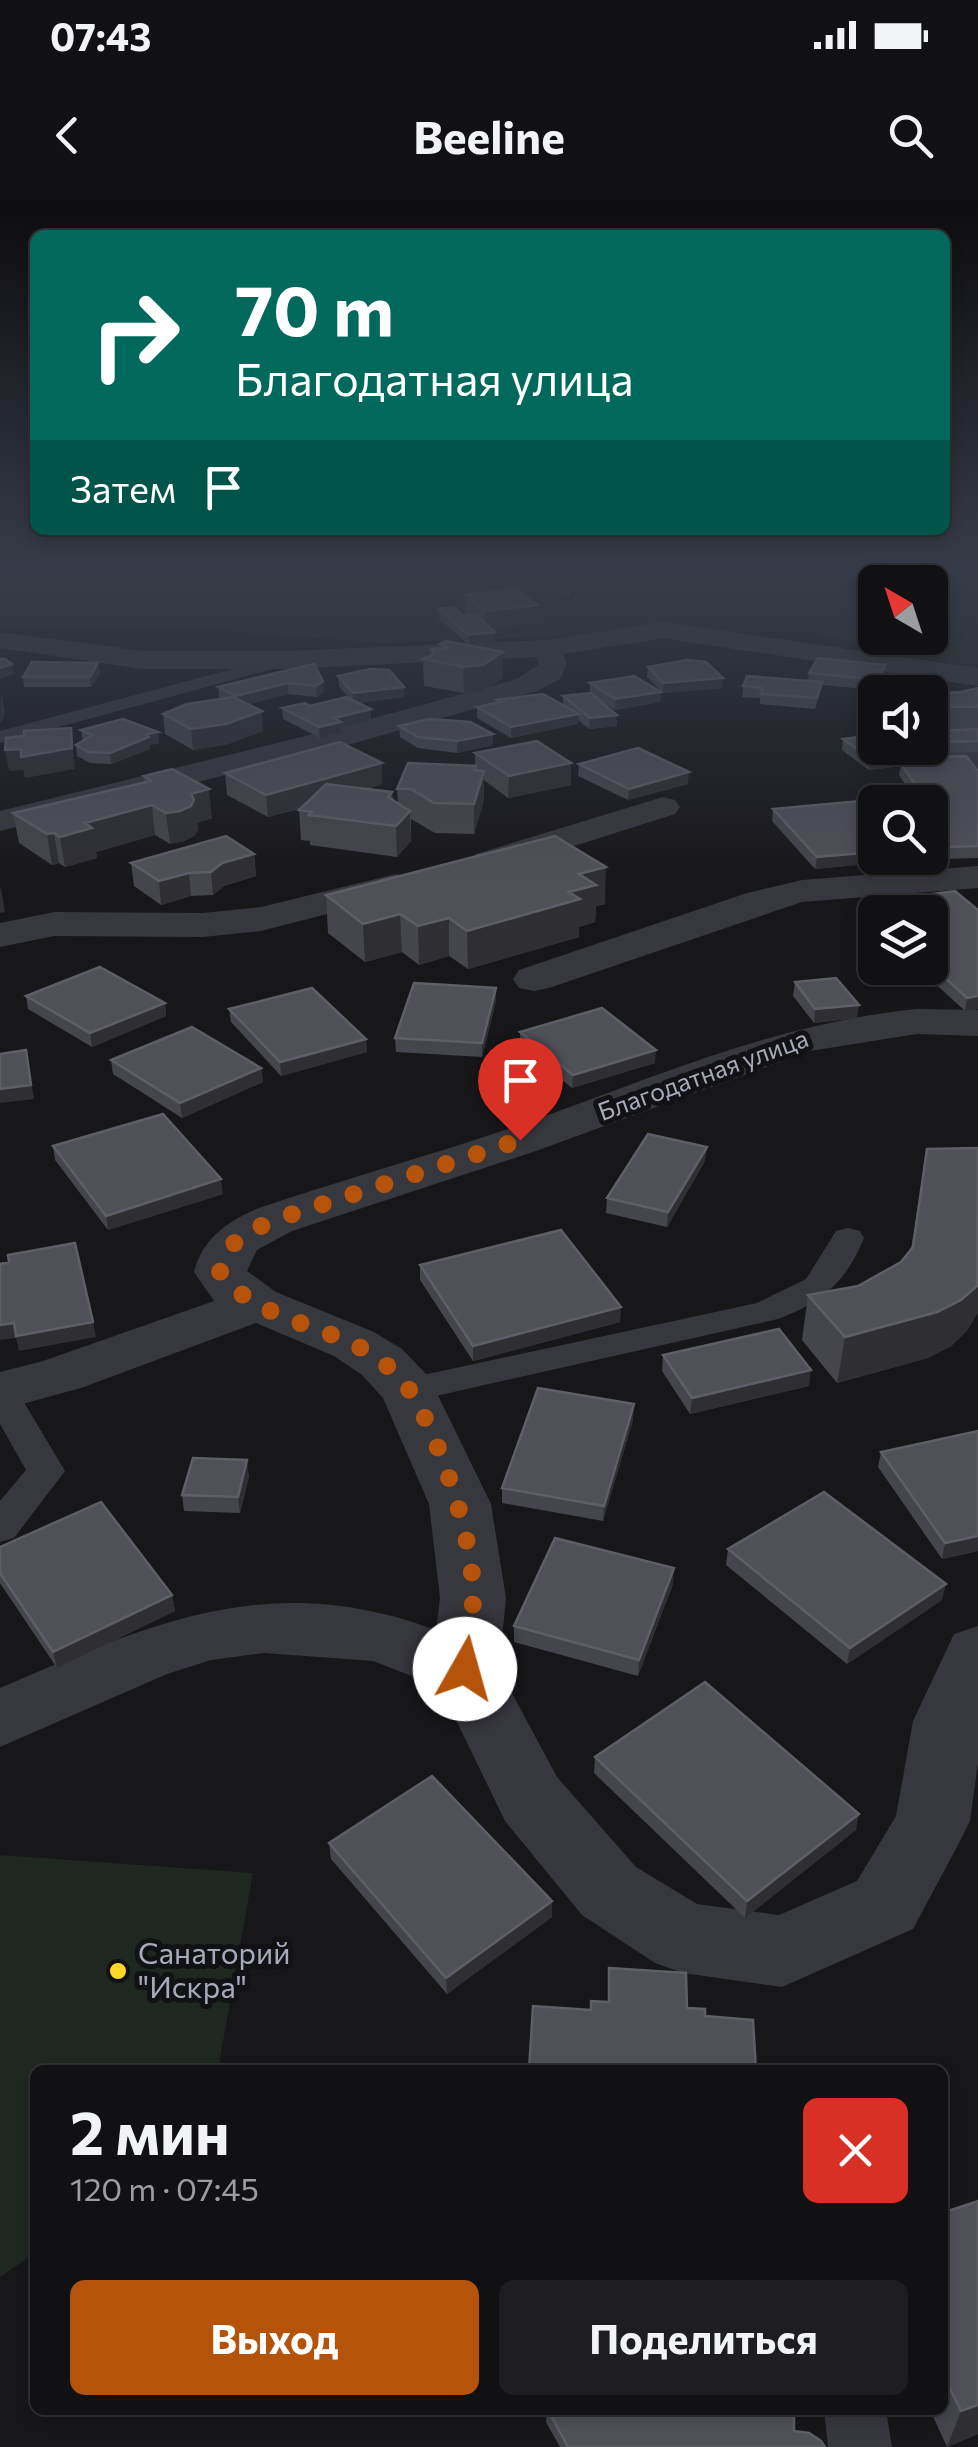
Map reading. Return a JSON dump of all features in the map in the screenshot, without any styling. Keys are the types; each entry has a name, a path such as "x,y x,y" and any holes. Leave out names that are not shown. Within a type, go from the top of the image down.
{"street":[{"path":"0,821 498,694 543,676"},
{"path":"948,760 978,758"},
{"path":"0,935 54,924 202,925 261,919 524,853 663,807"},
{"path":"534,980 788,894 875,882 978,877"},
{"name":"Благодатная улица","path":"465,1669 474,1598 460,1504 409,1390 382,1362 354,1344 257,1304 233,1290 220,1272 224,1254 236,1238 274,1220 520,1140 795,1038 893,1024 978,1023"},
{"path":"0,1392 61,1375 257,1304"},
{"path":"0,1719 143,1656 209,1635 264,1628 379,1636 465,1669 531,1799 610,1891 683,1938 782,1950 885,1905 933,1822 948,1721 978,1652"}],"lane":[{"path":"0,737 226,676"},
{"path":"409,1390 766,1312 809,1296 833,1274 848,1238"},
{"path":"0,1392 46,1471 0,1528"},
{"path":"856,2415 860,2447"}],"shaded area":[{"name":"Санаторий \"Искра\"","path":"0,1855 253,1873 219,2065 30,2065 30,2256 0,2277"}],"building":[{"path":"24,676 91,676 90,677"},
{"path":"264,676 320,676 323,681 316,686 288,683 236,696 218,687"},
{"path":"338,676 394,676 404,687 353,693"},
{"path":"634,676 661,692 615,699 590,683"},
{"path":"656,676 723,678 663,683"},
{"path":"747,676 822,682 817,698 761,694 763,688 743,686"},
{"path":"978,688 978,707 948,707 948,693"},
{"path":"591,693 617,715 590,718 563,696"},
{"path":"543,694 579,714 511,727 477,707 501,702 497,700"},
{"path":"233,697 262,711 226,724 191,729 163,714 187,704"},
{"path":"346,697 371,709 334,718 341,722 319,727 282,708 305,703 310,706"},
{"path":"123,719 158,732 110,753 88,752 76,745 92,735 81,730"},
{"path":"429,719 470,722 493,734 457,741 418,737 399,726"},
{"path":"71,728 72,748 21,757 21,749 5,750 6,738 24,736 24,731"},
{"path":"978,729 978,741 948,742 948,730"},
{"path":"858,737 858,750 843,739"},
{"path":"537,741 571,763 509,776 475,753"},
{"path":"340,742 382,763 266,795 225,773"},
{"path":"638,748 689,772 629,789 579,764"},
{"path":"966,756 978,771 978,846 948,847 948,785 916,785 902,765 948,765 948,757"},
{"path":"408,763 476,766 474,770 484,771 474,804 434,803 411,789 397,789"},
{"path":"172,769 209,789 191,794 191,806 180,811 166,813 152,805 85,823 92,828 60,837 47,834 13,813 151,781 144,776"},
{"path":"326,784 392,792 388,797 410,811 396,826 309,815 312,812 299,810"},
{"path":"858,801 858,853 817,857 773,809"},
{"path":"226,836 254,854 222,863 211,872 159,881 131,863"},
{"path":"555,836 606,867 579,874 596,885 569,892 580,899 467,931 449,918 418,926 400,914 363,924 326,895"},
{"path":"955,891 978,910 978,996 967,998 948,981 948,895 925,895"},
{"path":"100,967 165,1003 90,1033 26,996"},
{"path":"836,978 859,1005 815,1009 795,982"},
{"path":"414,983 496,988 482,1043 395,1038"},
{"path":"312,988 366,1039 280,1062 229,1009"},
{"path":"602,1008 656,1050 573,1075 520,1032"},
{"path":"192,1027 261,1068 180,1103 111,1060"},
{"path":"26,1050 31,1085 0,1089 0,1054"},
{"path":"163,1114 221,1179 106,1216 53,1146"},
{"path":"648,1134 707,1147 668,1212 607,1198"},
{"path":"978,1148 977,1286 961,1300 937,1312 845,1337 808,1295 858,1286 901,1262 913,1247 927,1149"},
{"path":"561,1230 621,1307 473,1346 420,1265"},
{"path":"75,1243 93,1322 16,1336 14,1323 0,1325 0,1264 9,1262 8,1255"},
{"path":"779,1329 811,1370 692,1398 663,1355"},
{"path":"538,1388 634,1404 604,1506 502,1488"},
{"path":"978,1431 978,1536 945,1543 881,1452"},
{"path":"193,1458 247,1460 238,1497 182,1495"},
{"path":"824,1492 946,1584 850,1648 728,1549"},
{"path":"101,1502 172,1595 53,1652 0,1573 0,1547"},
{"path":"555,1538 674,1568 639,1660 514,1626"},
{"path":"705,1682 859,1814 747,1901 595,1757"},
{"path":"432,1776 552,1901 446,1978 329,1843"},
{"path":"609,1968 686,1973 687,2008 705,2009 705,2016 753,2020 756,2065 529,2065 533,2006 591,2010 591,2001 609,2002"},
{"path":"978,2201 978,2405 961,2411 948,2384 948,2211"},
{"path":"551,2415 794,2415 794,2431 809,2433 825,2447 568,2447"}],"place":[{"name":"Санаторий \"Искра\"","path":"118,1971"}],"route":[{"path":"465,1669 474,1598 460,1504 409,1390 382,1362 354,1344 257,1304 233,1290 220,1272 224,1254 236,1238 274,1220 520,1140"}]}
